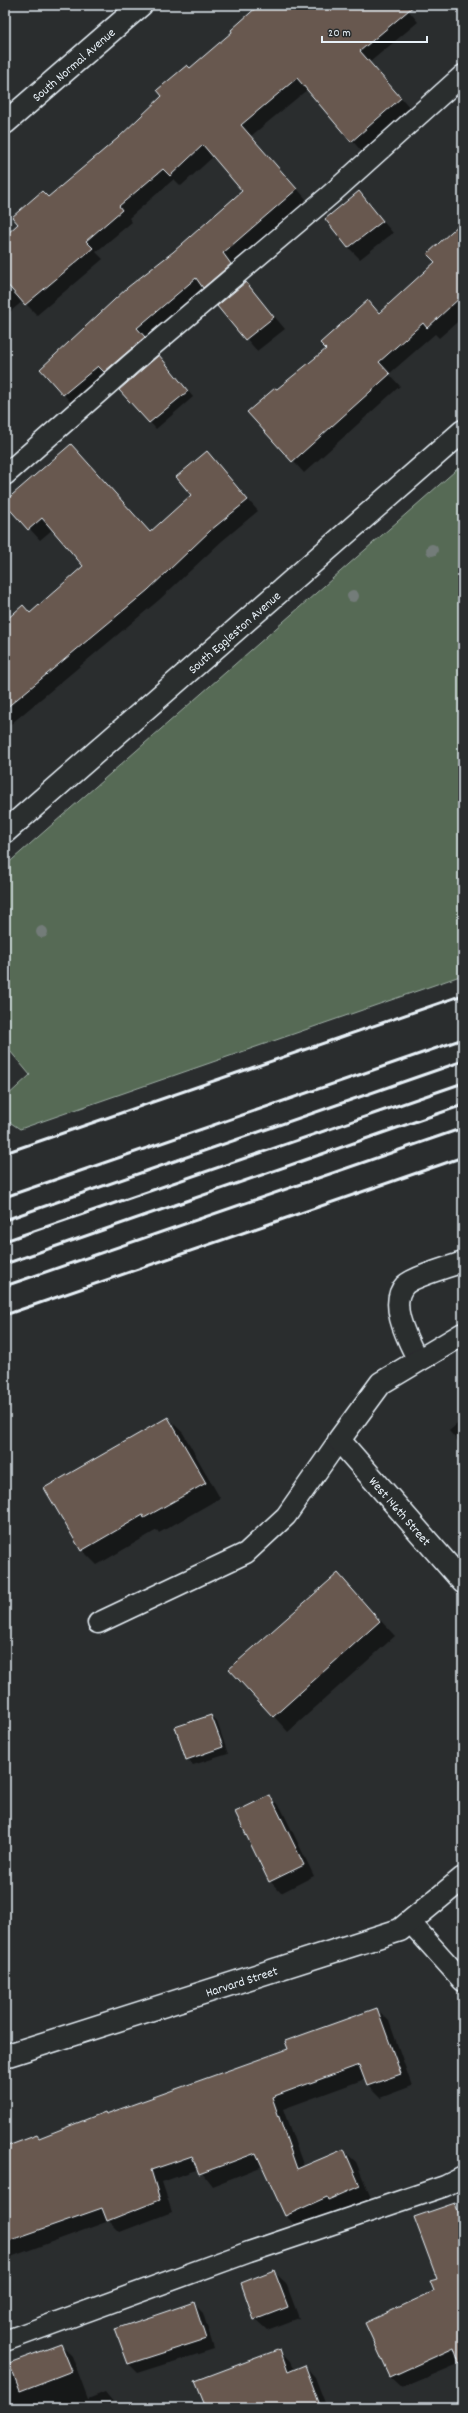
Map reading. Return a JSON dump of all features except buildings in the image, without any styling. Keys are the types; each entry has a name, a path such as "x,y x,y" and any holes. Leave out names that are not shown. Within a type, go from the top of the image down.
{"street":[{"name":"South Normal Avenue","path":"5,123 141,5"},
{"name":"South Eggleston Avenue","path":"5,832 463,431"},
{"path":"339,1440 380,1383 463,1334"},
{"name":"West 146th Street","path":"339,1440 463,1582"},
{"name":"Harvard Street","path":"5,2056 400,1930 463,1878"}],"lane":[{"path":"5,475 132,363 330,194 463,75"},
{"path":"418,1361 401,1323 398,1298 406,1285 463,1262"},
{"path":"98,1623 246,1553 286,1516 339,1440"},
{"path":"410,1922 463,1981"},
{"path":"5,2341 249,2252 445,2186 463,2177"}],"green space":[{"path":"463,464 463,975 20,1129 5,1119 5,1098 30,1075 5,1045 5,866"}],"railway":[{"path":"5,1153 463,995"},
{"path":"5,1197 463,1039"},
{"path":"5,1220 463,1061"},
{"path":"5,1241 463,1083"},
{"path":"5,1264 463,1105"},
{"path":"5,1286 463,1128"},
{"path":"5,1315 463,1157"}]}
